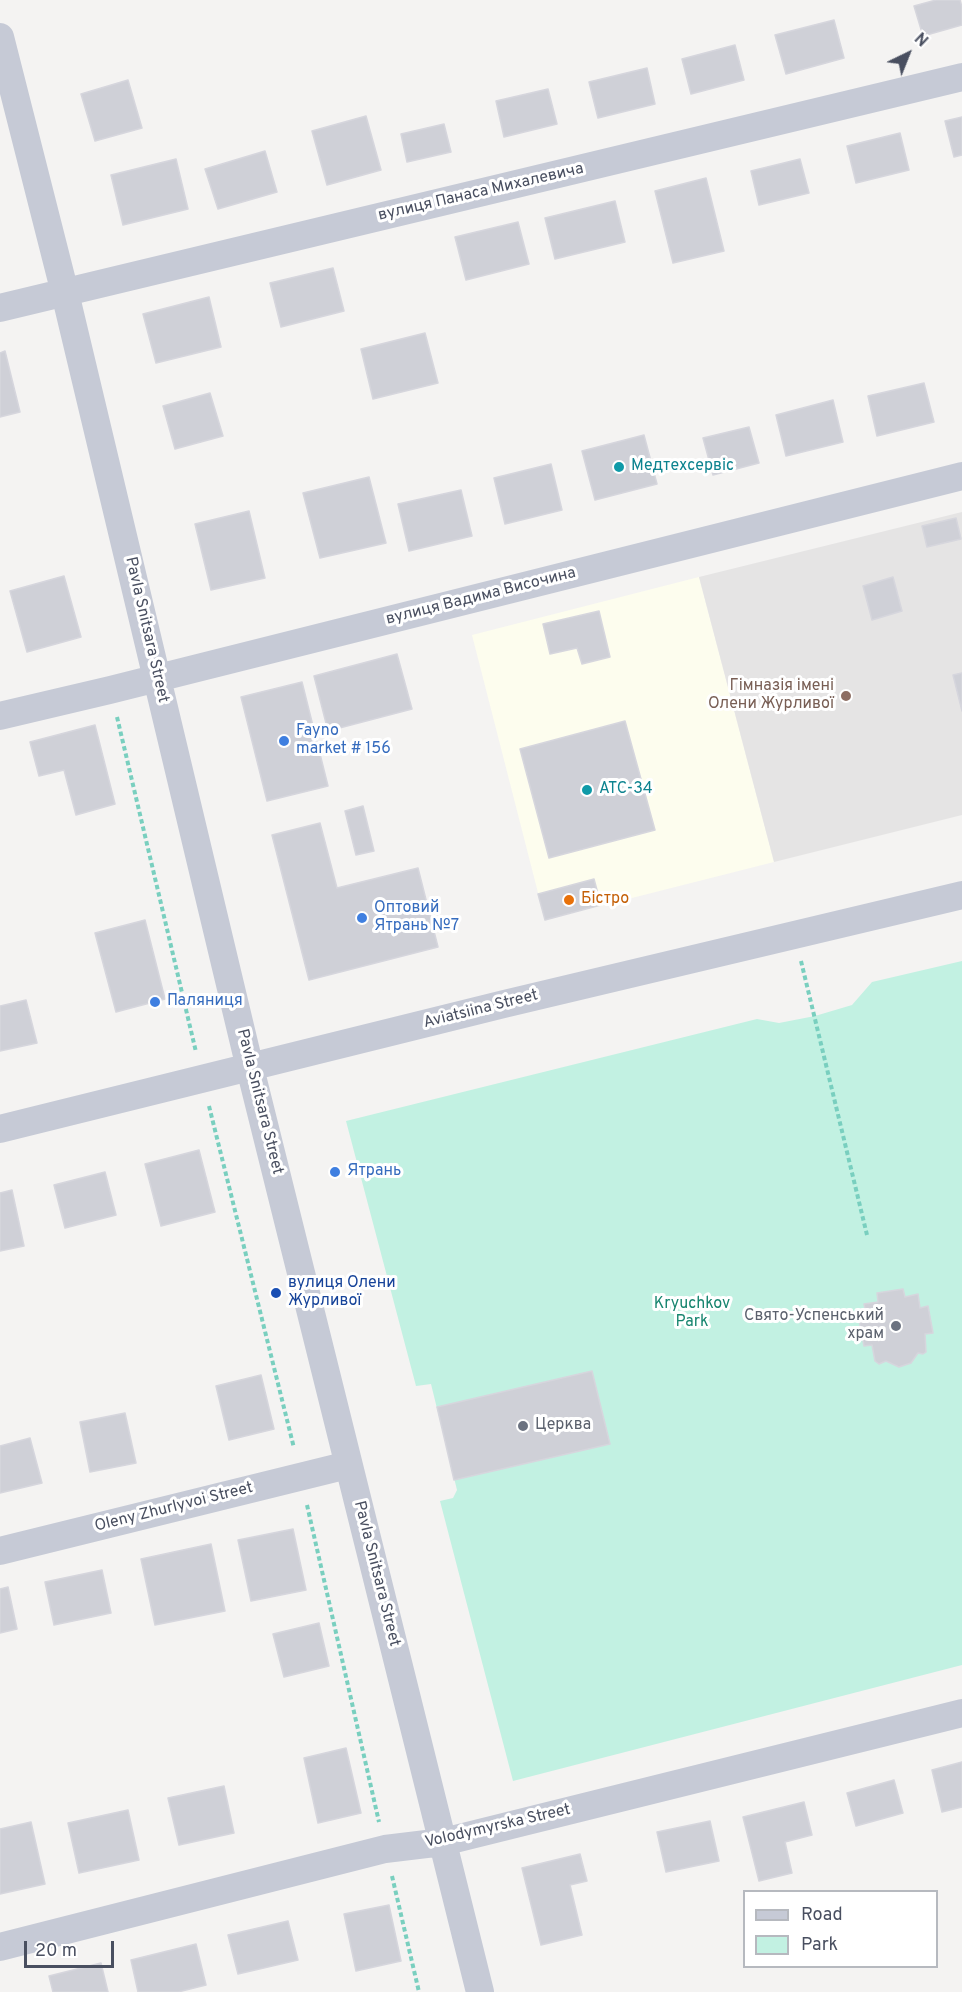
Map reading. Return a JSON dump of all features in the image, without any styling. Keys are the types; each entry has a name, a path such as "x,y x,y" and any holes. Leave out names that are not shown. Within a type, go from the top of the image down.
{"street":[{"name":"Pavla Snitsara Street","path":"0,37 65,292 250,1068 480,1992"},
{"name":"вулиця Панаса Михалевича","path":"0,308 962,77"},
{"name":"вулиця Вадима Височина","path":"0,716 962,476"},
{"name":"Aviatsiina Street","path":"0,1129 504,1004 962,895"},
{"name":"Oleny Zhurlyvoi Street","path":"0,1551 348,1465"},
{"name":"Volodymyrska Street","path":"0,1947 385,1849 443,1842 962,1713"}],"path":[{"path":"110,690 202,1078 301,1477 419,1992"},
{"path":"795,935 867,1235"}],"shaded area":[{"name":"Гімназія імені Олени Журливої","path":"962,512 962,815 774,862 699,577"},
{"path":"699,577 774,862 545,920 472,635"}],"green space":[{"name":"Kryuchkov Park","path":"962,961 962,1665 513,1781 440,1501 453,1498 457,1490 431,1384 416,1386 346,1121 757,1019 779,1023 815,1016 852,1005 872,982"}],"building":[{"path":"936,0 960,0 962,25 923,36 914,6"},
{"path":"834,20 844,58 786,74 775,35"},
{"path":"735,45 744,80 691,94 682,59"},
{"path":"647,68 655,104 598,118 589,82"},
{"path":"128,80 142,128 95,141 81,94"},
{"path":"548,89 557,124 504,137 496,101"},
{"path":"366,116 381,170 327,185 312,131"},
{"path":"962,117 962,155 954,157 945,121"},
{"path":"444,124 451,152 407,162 401,134"},
{"path":"900,133 909,170 856,183 847,146"},
{"path":"265,151 277,192 218,209 205,169"},
{"path":"176,159 188,209 123,225 111,175"},
{"path":"800,159 809,193 759,205 751,171"},
{"path":"706,178 724,251 673,263 655,191"},
{"path":"615,201 625,242 555,259 545,218"},
{"path":"518,222 529,264 466,280 455,237"},
{"path":"333,268 344,311 281,327 270,283"},
{"path":"209,297 221,347 156,363 143,314"},
{"path":"425,333 438,383 373,399 361,349"},
{"path":"5,351 20,412 0,417 0,353"},
{"path":"924,383 934,422 877,436 868,396"},
{"path":"210,393 223,436 175,449 163,406"},
{"path":"833,400 843,442 786,456 776,415"},
{"path":"749,427 759,463 713,475 703,438"},
{"name":"Медтехсервіс","path":"644,435 657,484 595,500 582,451"},
{"path":"551,464 562,510 505,524 494,478"},
{"path":"369,477 386,543 320,558 303,493"},
{"path":"461,490 472,536 409,551 398,504"},
{"path":"249,511 265,578 211,590 195,524"},
{"path":"956,518 961,539 927,547 922,526"},
{"path":"64,576 81,637 27,652 10,591"},
{"path":"893,577 902,611 872,620 863,586"},
{"path":"599,611 610,657 582,664 577,648 550,654 543,624"},
{"path":"397,654 412,709 328,731 314,676"},
{"path":"962,673 962,711 953,675"},
{"name":"Fayno market # 156","path":"302,682 328,786 267,801 241,697"},
{"name":"АТС-34","path":"625,721 655,830 549,858 520,749"},
{"path":"95,725 115,804 76,815 64,770 39,776 30,742"},
{"path":"363,806 374,851 356,855 345,811"},
{"name":"Оптовий Ятрань №7","path":"320,823 337,888 418,868 438,947 309,980 272,835"},
{"name":"Бістро","path":"594,879 601,905 545,920 538,894"},
{"path":"145,920 165,999 116,1012 95,933"},
{"path":"26,1000 37,1043 0,1051 0,1006"},
{"path":"199,1150 215,1212 161,1226 145,1164"},
{"path":"105,1172 116,1215 65,1228 54,1185"},
{"path":"12,1190 24,1246 0,1251 0,1193"},
{"name":"Свято-Успенський храм","path":"903,1289 905,1297 918,1294 920,1308 928,1306 933,1333 925,1334 926,1352 918,1353 911,1363 899,1367 886,1361 879,1364 875,1361 872,1345 864,1346 859,1320 867,1318 864,1304 878,1302 877,1293"},
{"name":"Церква","path":"592,1371 610,1444 454,1480 437,1407"},
{"path":"261,1375 274,1429 229,1440 216,1386"},
{"path":"125,1413 136,1463 90,1472 80,1422"},
{"path":"30,1438 42,1483 0,1493 0,1446"},
{"path":"293,1529 306,1590 251,1601 238,1540"},
{"path":"211,1544 225,1611 155,1625 141,1559"},
{"path":"102,1570 111,1613 54,1625 45,1582"},
{"path":"8,1587 17,1629 0,1633 0,1589"},
{"path":"319,1623 329,1666 284,1677 273,1634"},
{"path":"346,1748 361,1813 318,1823 304,1758"},
{"path":"962,1762 962,1807 942,1812 932,1770"},
{"path":"894,1780 903,1813 856,1826 847,1793"},
{"path":"224,1786 234,1833 179,1845 168,1798"},
{"path":"804,1802 812,1835 785,1842 792,1873 759,1881 743,1817"},
{"path":"128,1810 139,1860 79,1873 68,1823"},
{"path":"710,1821 719,1861 666,1872 657,1832"},
{"path":"31,1822 45,1884 0,1894 0,1829"},
{"path":"580,1854 587,1881 570,1885 582,1935 541,1945 522,1868"},
{"path":"389,1905 401,1961 356,1971 344,1914"},
{"path":"288,1921 298,1960 238,1974 228,1935"},
{"path":"196,1944 206,1985 178,1992 138,1992 131,1960"},
{"path":"101,1963 108,1992 53,1992 49,1976"}],"place":[{"name":"Медтехсервіс","path":"619,467"},
{"name":"Гімназія імені Олени Журливої","path":"846,696"},
{"name":"Fayno market # 156","path":"284,741"},
{"name":"АТС-34","path":"587,790"},
{"name":"Бістро","path":"569,900"},
{"name":"Оптовий Ятрань №7","path":"362,918"},
{"name":"Паляниця","path":"155,1002"},
{"name":"Ятрань","path":"335,1172"},
{"name":"вулиця Олени Журливої","path":"276,1293"},
{"name":"Свято-Успенський храм","path":"896,1326"},
{"name":"Церква","path":"523,1426"}]}
